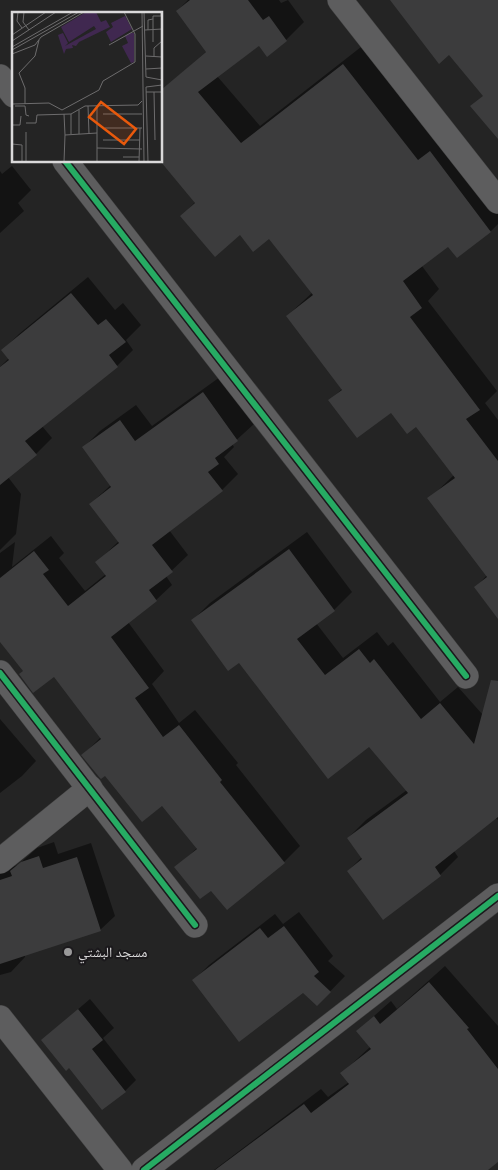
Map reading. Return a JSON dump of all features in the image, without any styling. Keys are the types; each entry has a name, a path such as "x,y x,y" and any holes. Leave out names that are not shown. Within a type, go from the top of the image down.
{"street":[{"path":"340,0 498,201"},
{"path":"0,77 12,92"},
{"path":"67,162 466,676"},
{"path":"0,673 195,925"},
{"path":"0,861 90,788"},
{"path":"144,1170 498,896"},
{"path":"0,1018 120,1170"}],"building":[{"path":"190,0 248,0 263,20 269,16 287,41 267,57 259,46 198,92 241,143 343,64 418,160 430,151 491,232 457,258 448,247 403,281 422,308 410,317 480,410 466,419 498,461 498,619 474,587 487,577 427,498 455,478 416,427 407,434 391,413 357,438 328,400 342,390 286,316 313,295 269,239 253,252 240,235 215,257 180,216 195,203 161,162 162,89 206,52 176,11"},
{"path":"390,0 498,0 498,139 470,106 483,96 449,55 439,64"},
{"path":"71,293 98,325 106,319 126,342 109,355 118,367 25,441 37,455 0,485 0,367 9,360 1,350"},
{"path":"203,392 238,441 215,458 219,464 208,472 223,491 152,545 173,572 149,590 157,601 111,637 149,688 135,698 163,737 179,725 222,780 220,782 285,863 227,910 211,891 200,899 174,867 197,849 162,806 142,822 105,776 101,779 81,755 101,739 54,677 33,693 19,674 23,671 0,642 0,578 34,551 49,570 43,574 68,606 106,576 95,562 119,543 89,504 111,487 82,447 120,420 135,441"},
{"path":"289,549 335,611 297,639 325,675 359,649 370,663 374,659 421,719 440,703 474,744 491,680 498,681 498,817 435,867 441,876 383,920 347,871 362,859 347,838 408,793 369,747 328,779 239,663 228,671 191,620"},
{"path":"39,856 43,868 77,857 101,931 0,964 0,880 12,876 10,871 21,862"},
{"path":"284,926 319,972 314,976 331,992 317,1006 303,993 239,1042 192,980 260,928 268,938"},
{"path":"429,982 469,1028 467,1029 498,1069 498,1162 488,1170 215,1170 304,1104 311,1113 349,1084 340,1073 371,1049 356,1031 374,1016 380,1024"},
{"path":"78,1009 103,1040 92,1049 126,1092 102,1110 69,1068 66,1071 41,1040"}],"cycle path":[{"path":"66,162 466,676"},
{"path":"0,673 195,925"},
{"path":"144,1170 498,896"}],"place":[{"name":"مسجد البشتي","path":"68,952"}]}
